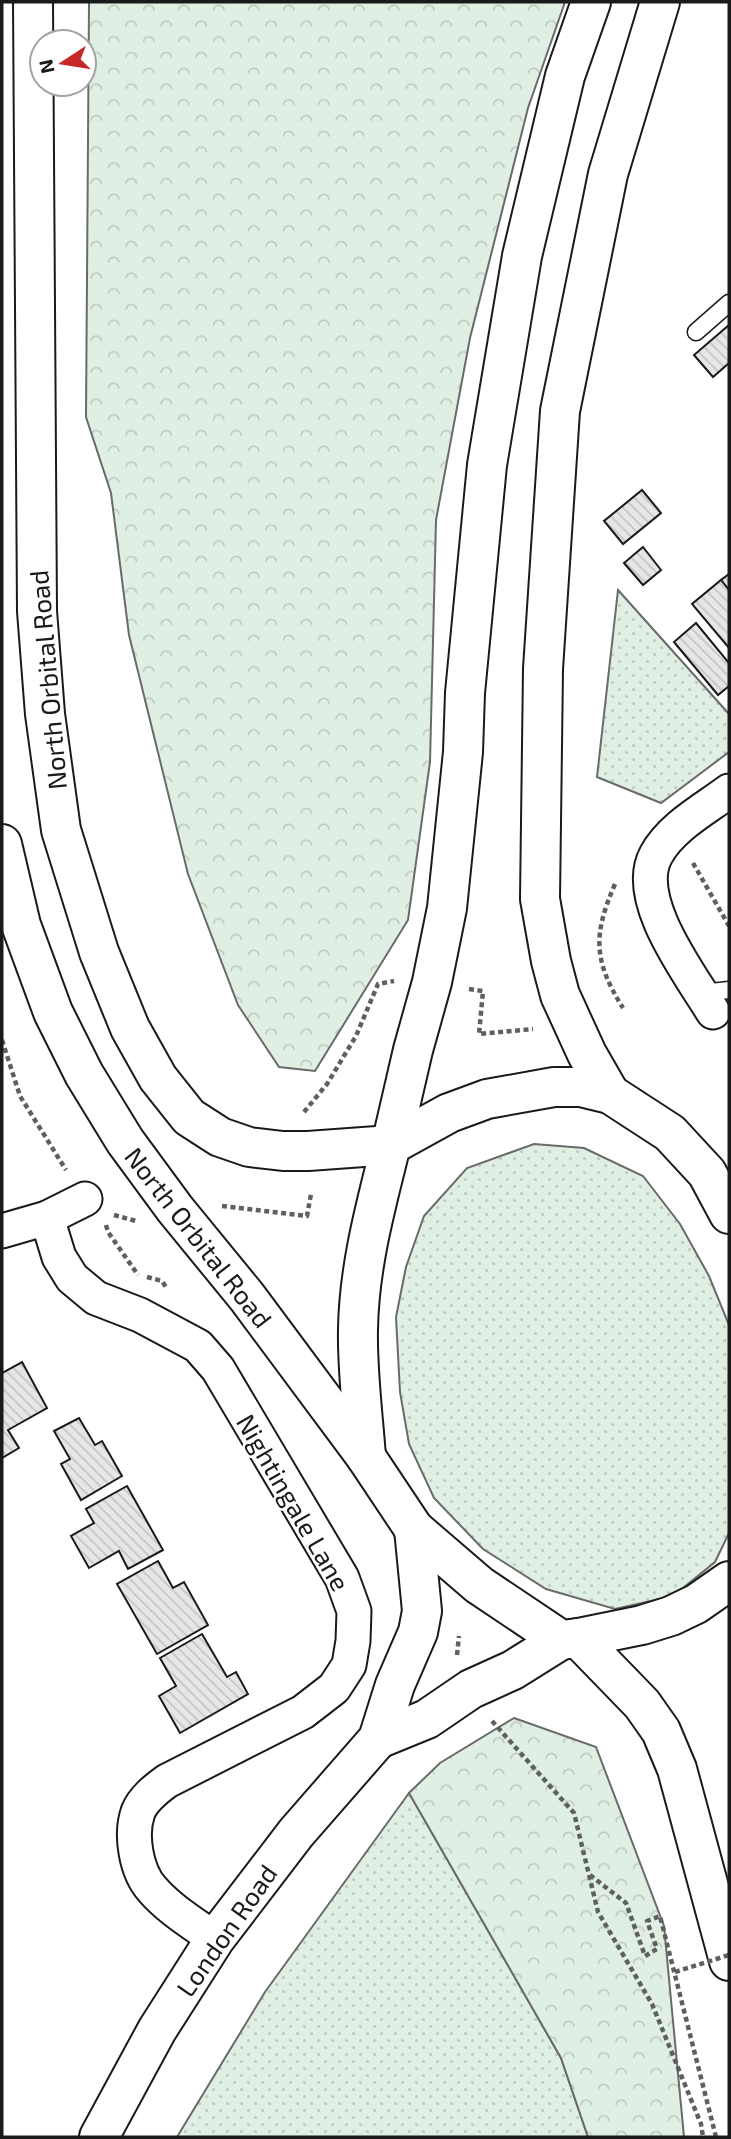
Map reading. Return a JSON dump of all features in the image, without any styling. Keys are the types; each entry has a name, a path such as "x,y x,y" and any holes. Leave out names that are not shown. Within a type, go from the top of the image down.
{"main road":[{"name":"North Orbital Road","path":"33,2 37,611 45,714 61,830 99,951 130,1028 158,1078 189,1117 220,1137 249,1147 284,1151 391,1145"},
{"path":"366,1457 358,1330 360,1298 370,1226 412,1050 432,982 447,908 487,465 519,269 565,76 591,2"},
{"path":"610,1094 587,1054 560,995 540,899 543,669 559,411 608,174 660,2"},
{"name":"North Orbital Road","path":"2,844 21,925 53,1012 84,1073 125,1142 247,1297 366,1457 414,1529"},
{"path":"391,1145 449,1113 487,1099 554,1087 582,1087 610,1094 670,1133 707,1173 729,1214"},
{"path":"414,1529 479,1584 570,1639 642,1704 660,1731 677,1769 729,1961"},
{"name":"London Road","path":"99,2137 157,2030 215,1939 296,1833 378,1739 395,1685 418,1632 422,1611 414,1529"},
{"path":"570,1639 642,1625 671,1616 696,1604 729,1581"},
{"name":"London Road","path":"378,1739 427,1719 471,1689 570,1639"}],"street":[{"path":"715,998 662,926 654,907 650,872 656,855 674,832 729,791"},
{"path":"2,1231 47,1218 85,1199"},
{"name":"Nightingale Lane","path":"47,1218 59,1257 72,1278 96,1298 141,1315 198,1346 218,1369 342,1578 354,1611 349,1665 334,1688 303,1712 167,1781 150,1794 138,1811 134,1837 140,1867 150,1887 166,1903 215,1939"}],"lane":[{"path":"696,332 729,303"}],"path":[{"path":"674,832 729,926"},
{"path":"618,877 604,909 598,932 602,966 623,1008"},
{"path":"304,1111 327,1084 356,1036 378,984 398,981"},
{"path":"465,988 483,991 480,1034 533,1029"},
{"path":"2,1040 20,1096 85,1199"},
{"path":"210,1204 307,1216 310,1194"},
{"path":"490,1719 573,1813 598,1912 652,2004 701,2124 703,2137"},
{"path":"589,1875 626,1903 645,1955 657,1950 647,1921 660,1916 716,2137"},
{"path":"675,1972 729,1955"}],"green space":[{"path":"89,2 565,2 528,108 470,338 436,520 430,762 408,920 315,1071 279,1067 238,1005 188,874 129,635 111,493 86,417 88,98 98,98 98,28 89,28"},
{"path":"618,590 729,714 729,752 661,803 597,777"},
{"path":"534,1144 584,1148 643,1176 680,1224 709,1276 729,1325 729,1533 715,1562 673,1596 615,1609 546,1589 483,1549 434,1498 409,1444 400,1392 396,1317 406,1267 424,1216 467,1168"},
{"path":"514,1718 596,1747 664,1926 684,2137 588,2137 561,2058 409,1793 440,1763"},
{"path":"409,1793 561,2058 588,2137 177,2137 265,1992"}],"building":[{"path":"729,325 729,363 713,377 694,355"},
{"path":"642,490 661,513 623,544 604,521"},
{"path":"643,547 661,570 643,585 624,563"},
{"path":"729,574 729,590 721,580"},
{"path":"721,580 729,590 729,648 692,604"},
{"path":"696,623 729,663 729,686 718,695 674,642"},
{"path":"22,1362 47,1408 8,1430 19,1448 2,1458 2,1373"},
{"path":"79,1418 95,1445 102,1441 122,1476 81,1500 61,1464 70,1459 54,1431"},
{"path":"127,1486 163,1550 128,1569 119,1551 89,1568 71,1536 94,1523 86,1509"},
{"path":"158,1561 173,1588 184,1582 208,1625 157,1654 117,1584"},
{"path":"202,1634 227,1677 236,1672 248,1694 180,1733 159,1696 176,1686 160,1658"}]}
